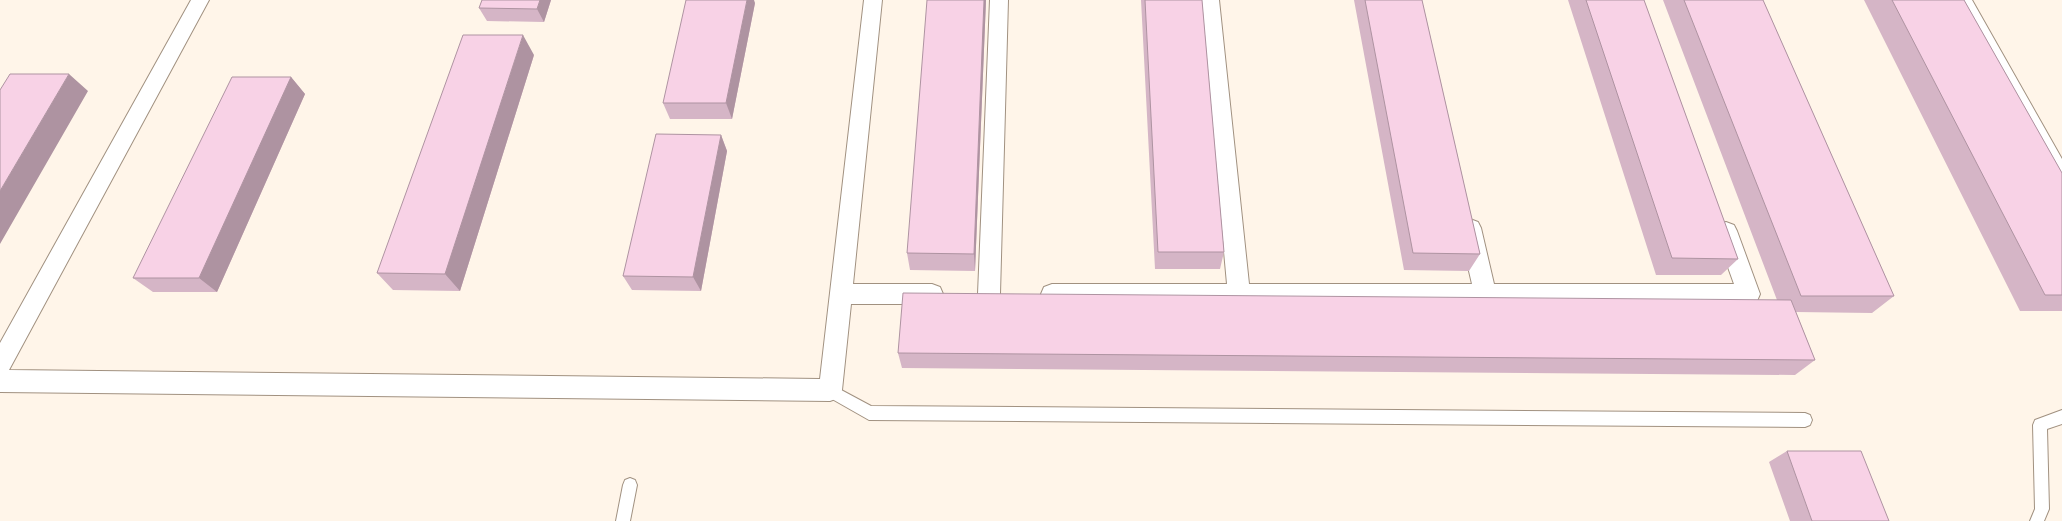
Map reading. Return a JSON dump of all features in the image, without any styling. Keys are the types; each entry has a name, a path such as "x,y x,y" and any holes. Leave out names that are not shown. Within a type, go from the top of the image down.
{"street":[{"path":"0,365 200,0"},
{"path":"0,381 830,390 873,0"},
{"path":"989,294 999,0"},
{"path":"1210,0 1239,294"},
{"path":"1466,209 1485,294"},
{"path":"841,294 1749,294 1720,213"}],"lane":[{"path":"1966,0 2062,170"},
{"path":"830,390 869,413 1805,420"},
{"path":"2037,521 2042,509 2040,425 2062,417"},
{"path":"623,521 630,485"}],"building":[{"path":"482,0 540,0 537,9 479,8"},
{"path":"686,0 747,0 726,103 663,103"},
{"path":"927,0 984,0 974,254 907,253"},
{"path":"1145,0 1202,0 1224,252 1158,252"},
{"path":"1365,0 1422,0 1480,254 1413,253"},
{"path":"1586,0 1644,0 1738,259 1672,258"},
{"path":"1684,0 1763,0 1894,296 1801,296"},
{"path":"1892,0 1964,0 2062,173 2062,295 2045,295"},
{"path":"463,35 523,35 445,274 377,273"},
{"path":"10,74 69,74 0,191 0,90"},
{"path":"232,77 291,77 199,278 133,278"},
{"path":"656,134 721,135 693,277 623,276"},
{"path":"903,293 1791,300 1815,360 898,353"},
{"path":"1787,451 1861,451 1889,521 1812,521"}]}
